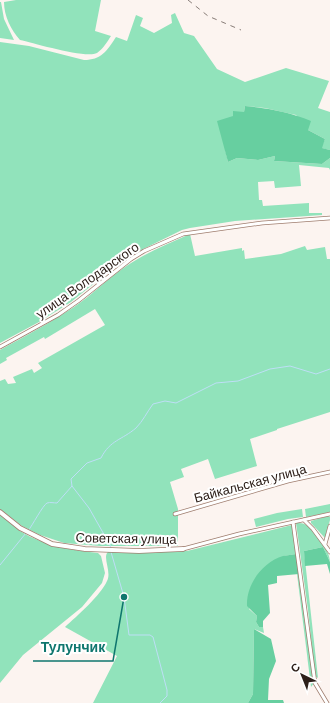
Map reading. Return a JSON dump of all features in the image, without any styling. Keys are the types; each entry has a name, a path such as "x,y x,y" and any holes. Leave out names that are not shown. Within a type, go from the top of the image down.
{"street":[{"name":"улица Володарского","path":"0,347 78,301 131,259 144,251 183,234 262,223 330,218"},
{"name":"Байкальская улица","path":"175,514 288,481 330,472"},
{"name":"Советская улица","path":"0,512 20,528 52,544 85,549 139,551 183,549 330,514"},
{"path":"304,520 310,525 330,552"},
{"path":"293,522 315,683 327,703"},
{"path":"325,544 330,526"}],"green space":[{"path":"16,0 101,0 95,31 111,36 97,53 91,54 71,52 20,40 9,22 4,7 4,2"},
{"path":"0,2 4,19 14,40 0,38"},
{"path":"175,13 184,33 194,36 217,69 245,82 286,68 329,81 318,108 330,112 330,150 321,148 325,139 308,130 296,115 265,108 245,106 244,112 233,116 225,149 228,162 237,158 258,160 275,156 274,161 322,164 330,158 330,170 329,168 299,165 301,186 275,188 274,181 258,182 259,200 262,200 263,206 309,203 309,213 322,213 322,215 235,221 182,230 127,257 71,302 39,322 0,343 0,42 29,46 84,60 90,60 103,54 116,37 127,41 136,15 143,18 140,26 154,33 172,23 171,15"},
{"path":"245,106 279,111 311,121 308,130 325,139 322,148 330,150 330,158 322,164 274,161 275,156 258,160 237,158 228,162 217,121 233,116 233,111 244,112"},
{"path":"190,234 195,256 242,248 242,251 244,250 245,259 281,254 305,246 307,250 325,247 327,259 330,259 330,412 250,439 257,466 215,479 208,459 181,469 184,477 170,482 178,509 178,546 100,546 64,543 40,535 22,526 0,509 0,381 5,379 8,384 16,383 13,377 32,369 34,373 42,368 38,363 105,325 95,309 45,339 44,337 6,358 7,360 0,364 0,350 74,307 118,272 140,257"},
{"path":"330,504 330,512 306,517 305,509"},
{"path":"302,509 303,517 256,527 254,519"},
{"path":"0,515 20,531 48,544 68,549 98,553 101,556 105,573 102,583 82,607 23,655 0,683"},
{"path":"328,516 330,517 330,520 325,538 311,523 311,521"},
{"path":"296,523 305,524 314,531 328,552 330,562 323,547 304,551 318,678 315,676"},
{"path":"292,525 296,554 284,556 249,609 257,616 256,622 259,627 263,627 264,633 254,629 253,694 248,703 93,703 117,656 65,627 100,593 104,587 108,577 106,554 108,552 187,551"},
{"path":"323,547 330,562 330,574 327,564 305,566 304,551"},
{"path":"296,554 299,574 277,576 277,583 268,585 270,613 263,621 263,627 259,627 256,622 257,616 247,606 249,590 253,582 257,575 269,563 283,556"},
{"path":"297,574 299,574 314,683 311,687"},
{"path":"254,629 271,639 276,661 269,679 268,700 283,700 284,703 248,703 253,694"}],"waterway":[{"path":"28,531 45,505 47,503 57,503 72,486 71,479 87,463 101,458 108,447 136,428 153,404 165,401 176,403 216,383 238,381 270,369 290,366 316,374 330,369"},
{"path":"72,486 89,508 111,549"},
{"path":"0,565 26,533"},
{"path":"111,552 124,597 129,635 150,635 153,637 167,690 167,696 160,703"}],"railway":[{"path":"188,0 208,16 241,30"}],"place":[{"name":"Тулунчик","path":"124,597"}]}
